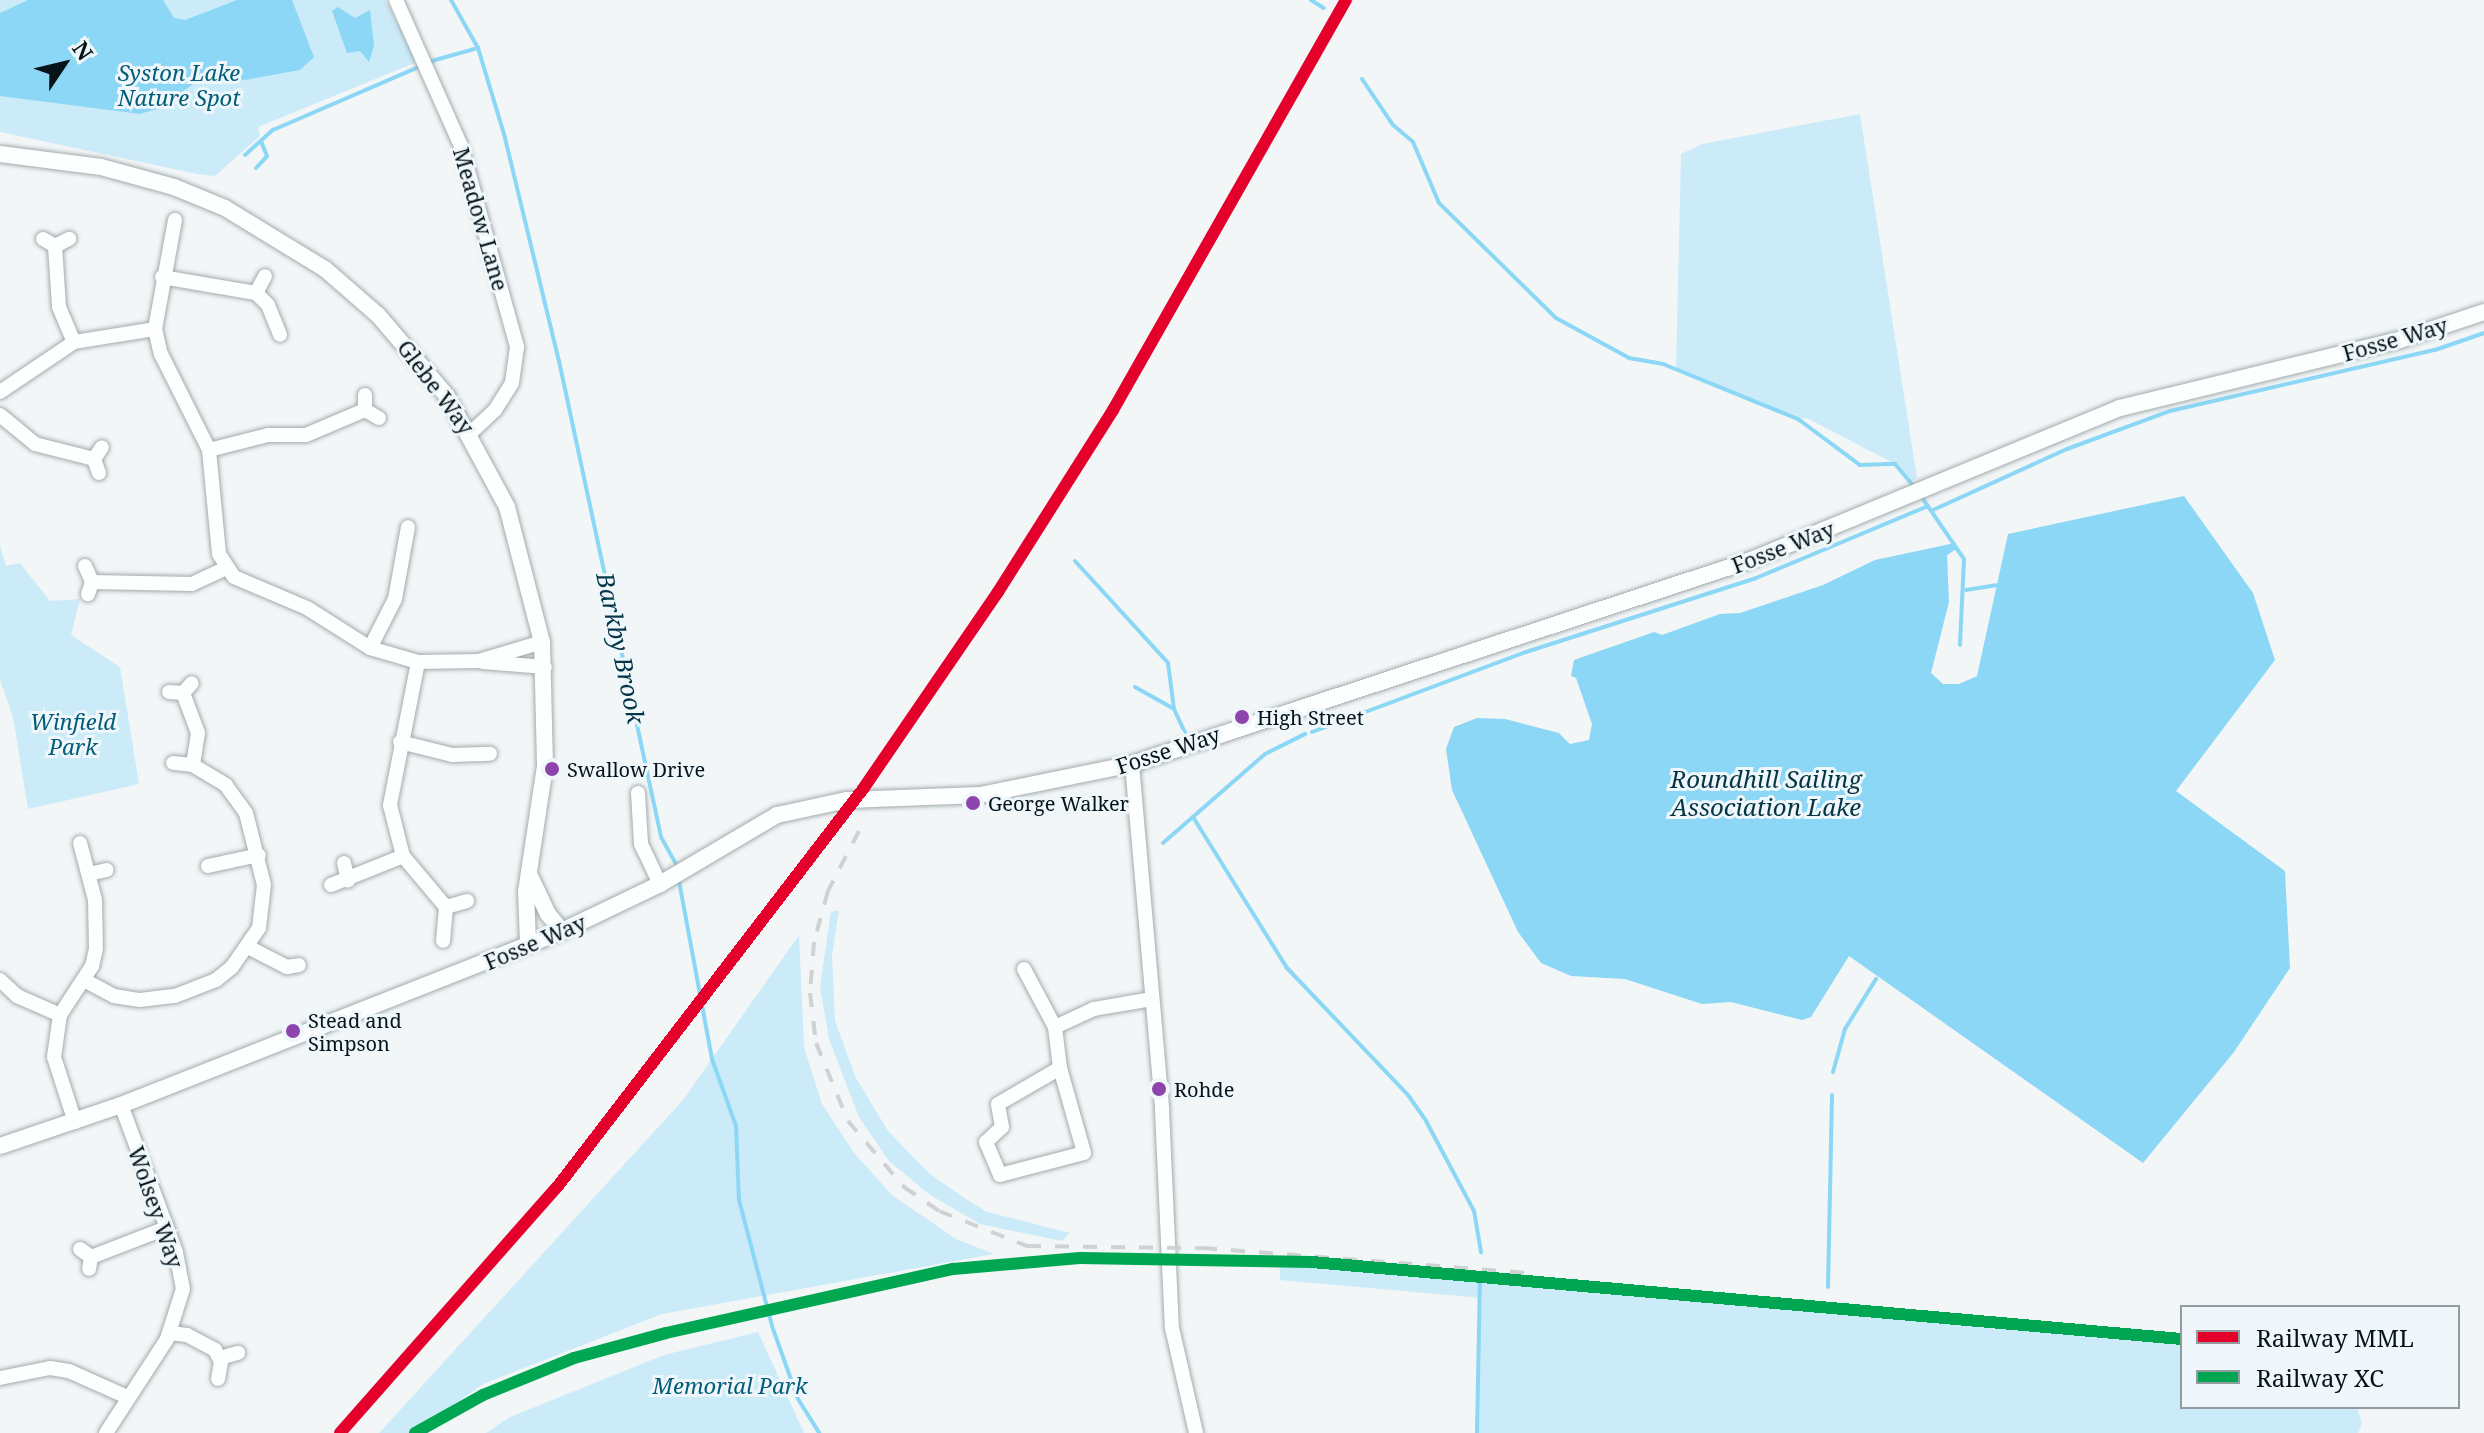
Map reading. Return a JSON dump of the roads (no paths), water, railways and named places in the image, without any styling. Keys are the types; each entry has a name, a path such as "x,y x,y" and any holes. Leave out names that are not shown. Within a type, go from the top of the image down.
{"street":[{"name":"Meadow Lane","path":"396,0 426,61 461,146 517,347 512,383 495,410 471,432"},
{"name":"Glebe Way","path":"0,154 101,167 174,187 275,236 325,269 378,315 420,360 471,432 507,507 542,642 545,667 545,766 530,874 528,944"},
{"path":"175,220 162,277 155,329 161,354 209,450 219,554 226,568 253,587 307,608 370,648 418,662 479,661 545,667"},
{"path":"69,239 49,242 59,307 74,342"},
{"path":"256,293 265,276"},
{"path":"162,277 256,293 268,305 280,335"},
{"name":"Fosse Way","path":"0,1146 121,1105 562,931 666,881 757,823 810,806 980,795 1132,764 1682,584 1911,497 2065,427 2131,405 2400,340 2484,312"},
{"path":"0,392 74,342 155,329"},
{"path":"209,450 268,435 306,435 370,408"},
{"path":"0,415 35,444 98,460"},
{"path":"370,648 395,599 408,527"},
{"path":"85,566 90,588 192,584 226,568"},
{"path":"479,661 542,642"},
{"path":"418,662 390,805 403,856 446,907 443,941"},
{"path":"181,690 198,733 193,765"},
{"path":"400,742 471,764 490,754"},
{"path":"84,980 114,996 175,996 216,980 250,948 264,909 259,855 234,793 193,765 173,763"},
{"path":"1132,764 1152,999 1172,1328 1196,1433"},
{"path":"638,793 641,844 666,881"},
{"path":"75,1122 54,1057 60,1015 84,980 98,927 80,843"},
{"path":"208,866 259,855"},
{"path":"331,885 348,881 403,856"},
{"path":"344,863 348,881"},
{"path":"89,874 107,870"},
{"path":"530,874 544,907 562,931"},
{"path":"446,907 467,901"},
{"path":"250,948 287,967 299,965"},
{"path":"1024,969 1055,1027 1060,1068 1084,1153 1000,1175 986,1142 1002,1127 998,1104 1060,1068"},
{"path":"0,980 17,996 60,1015"},
{"path":"1055,1027 1094,1009 1152,999"},
{"name":"Wolsey Way","path":"106,1433 170,1333 183,1289 166,1228 121,1105"},
{"path":"87,1258 166,1228"},
{"path":"170,1333 201,1340 220,1358"},
{"path":"220,1358 238,1353"},
{"path":"218,1379 220,1358"},
{"path":"0,1378 60,1370 92,1378 127,1397"}],"water":[{"path":"28,0 163,0 174,18 185,20 237,0 292,0 314,57 300,70 245,80 203,77 160,108 140,114 0,96 0,13"},
{"path":"338,7 355,18 370,10 374,46 369,62 360,51 347,53 332,11"},
{"name":"Roundhill Sailing Association Lake","path":"2184,496 2253,593 2275,660 2176,791 2285,871 2290,968 2234,1052 2143,1163 1849,956 1811,1017 1802,1020 1731,1002 1702,1004 1625,979 1571,976 1541,963 1518,932 1452,790 1446,749 1454,727 1477,718 1505,719 1559,733 1570,744 1589,740 1592,724 1576,678 1571,676 1574,660 1654,632 1662,635 1720,614 1740,613 1823,585 1875,560 1955,543 1958,548 1947,555 1949,602 1931,673 1943,684 1959,684 1977,676 2008,534"}],"waterway":[{"name":"Barkby Brook","path":"451,0 478,48 504,134 559,361 661,837 678,868"},
{"path":"1311,0 1324,8"},
{"path":"245,155 273,130 435,60 478,48"},
{"path":"1362,79 1393,125 1413,142 1439,203 1556,318 1629,358 1663,364 1798,419 1860,465 1895,464 1916,489"},
{"path":"256,168 267,156 261,141"},
{"path":"1933,510 2067,449 2170,411 2435,350 2484,333"},
{"path":"1921,496 1964,559 1960,645"},
{"path":"1312,732 1526,652 1756,578 1928,506"},
{"path":"1075,561 1168,663 1174,709 1186,735"},
{"path":"1966,590 1996,585"},
{"path":"1135,687 1174,709"},
{"path":"1163,843 1265,754 1305,734"},
{"path":"1193,817 1287,968 1408,1095 1426,1121 1474,1211 1481,1252"},
{"name":"Barkby Brook","path":"679,881 712,1059 736,1126 739,1200 772,1326 798,1399 819,1433"},
{"path":"1833,1072 1845,1029 1876,979"},
{"path":"1828,1287 1832,1095"},
{"path":"1477,1433 1480,1282"}],"railway":[{"path":"859,831 828,891 814,942 810,993 816,1043 848,1121 904,1187 939,1211 1027,1246 1203,1248 1531,1273"}],"rail line":[{"name":"MML","path":"340,1433 558,1186 863,789 998,592 1113,410 1346,0"},
{"name":"XC","path":"415,1433 483,1395 574,1358 666,1333 953,1269 1080,1258 1312,1262 2180,1339"}],"place":[{"name":"High Street","path":"1242,717"},
{"name":"Swallow Drive","path":"552,769"},
{"name":"George Walker","path":"973,803"},
{"name":"Stead and Simpson","path":"293,1031"},
{"name":"Rohde","path":"1159,1089"}],"park label":[{"name":"Syston Lake Nature Spot","path":"179,84"},
{"name":"Winfield Park","path":"73,734"},
{"name":"Memorial Park","path":"730,1386"}]}
